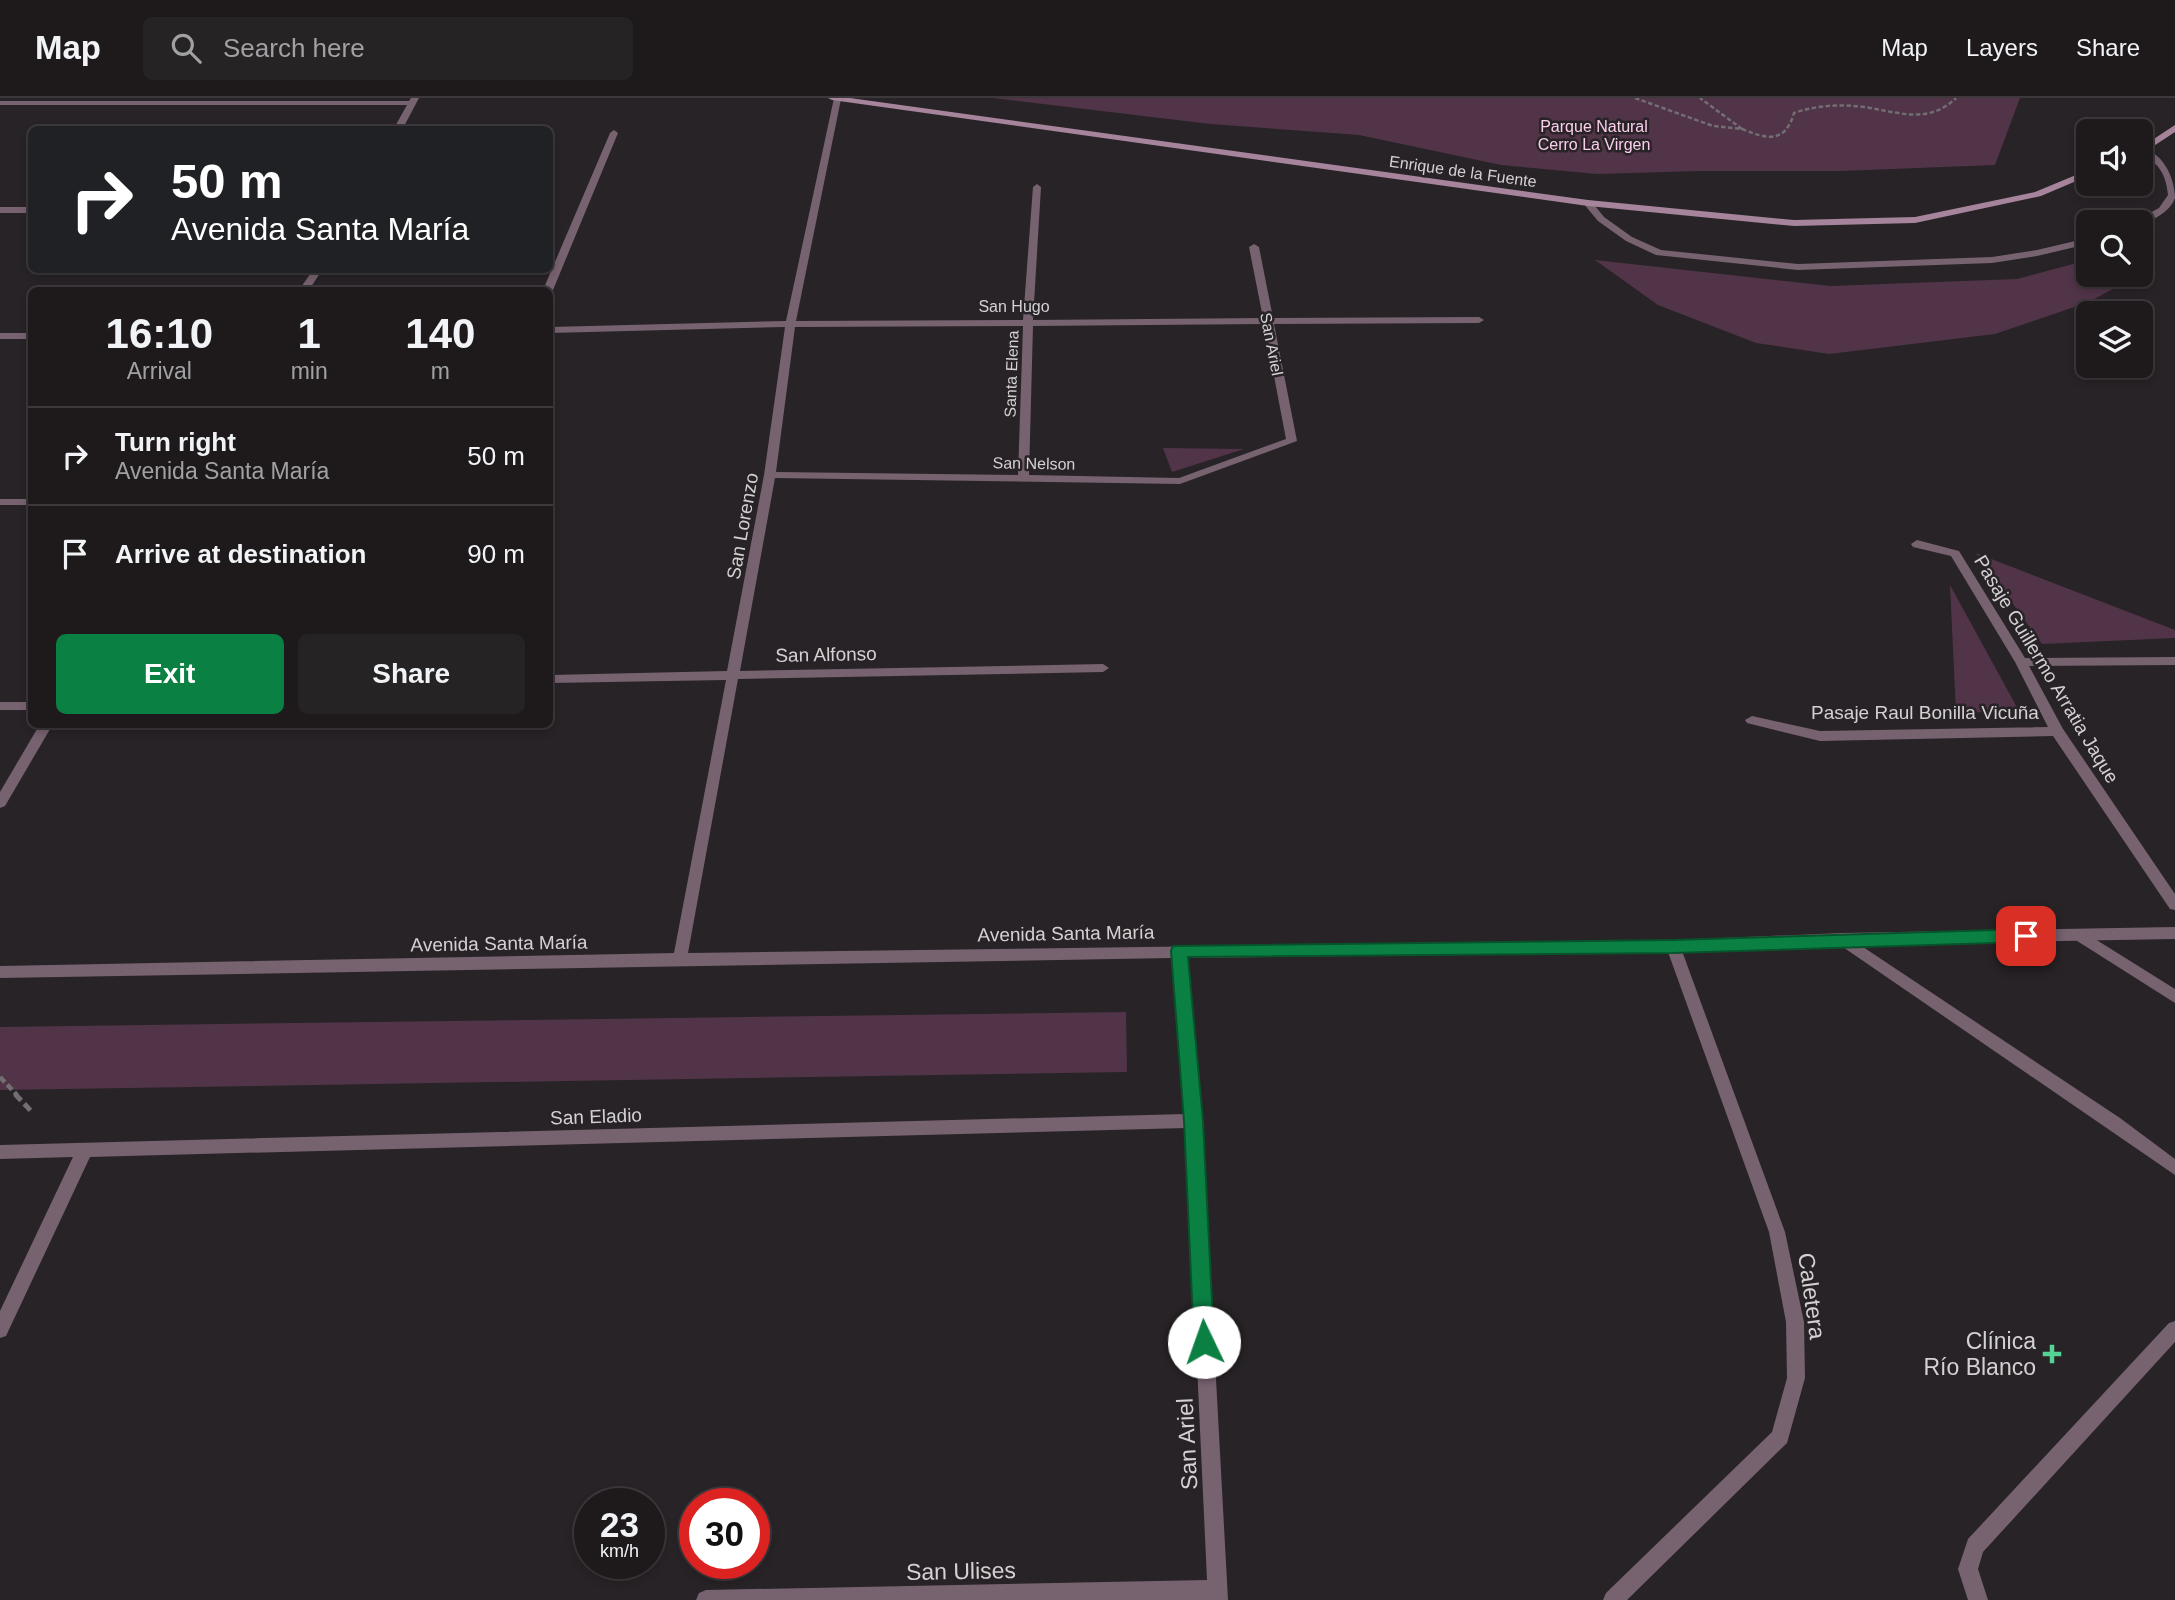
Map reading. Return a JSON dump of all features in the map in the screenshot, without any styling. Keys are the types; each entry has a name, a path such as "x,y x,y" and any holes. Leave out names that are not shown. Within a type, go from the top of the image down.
{"main road":[{"name":"Enrique de la Fuente","path":"834,98 1588,202 1794,223 1916,219 2038,194 2076,178"},
{"path":"2153,143 2175,128"}],"street":[{"name":"San Lorenzo","path":"680,959 770,475 790,324 834,98"},
{"path":"0,103 413,100 399,126"},
{"path":"549,287 614,134"},
{"path":"2153,156 2169,170 2172,195 2162,210 2153,215"},
{"name":"Santa Elena","path":"1023,478 1028,322 1037,187"},
{"path":"1588,202 1601,219 1629,239 1659,253 1798,267 1992,260 2076,243"},
{"path":"0,211 28,210"},
{"name":"San Ariel","path":"1254,247 1292,441"},
{"name":"San Hugo","path":"553,330 790,324 1479,320"},
{"path":"0,337 28,336"},
{"name":"San Nelson","path":"770,475 1180,481 1292,441"},
{"path":"0,502 28,502"},
{"name":"Pasaje Guillermo Arratia Jaque","path":"1917,544 1955,554 2021,662 2057,731 2175,905"},
{"path":"2021,662 2175,661"},
{"name":"San Alfonso","path":"553,679 1103,668"},
{"path":"0,706 28,706"},
{"name":"Pasaje Raul Bonilla Vicuña","path":"1752,720 1820,736 2057,731"},
{"path":"0,803 45,728"},
{"name":"Avenida Santa María","path":"0,972 1179,951 1673,946 1842,939 2175,933"},
{"path":"2079,935 2175,997"},
{"path":"1842,939 2114,1123 2175,1168"},
{"name":"Caletera","path":"1613,1600 1780,1437 1796,1378 1795,1322 1777,1232 1673,946"},
{"name":"San Ariel","path":"1179,951 1194,1121 1217,1595"},
{"name":"San Eladio","path":"0,1152 83,1152 1194,1121"},
{"path":"0,1330 83,1152"},
{"path":"1978,1600 1968,1569 1975,1546 2175,1329"},
{"name":"San Ulises","path":"706,1600 1217,1595"}],"path":[{"path":"1635,98 1713,127 1742,129"},
{"path":"1700,98 1742,129 1762,137 1782,135 1790,127 1794,113 1812,106 1840,105 1923,117 1950,105 1956,98"}],"green space":[{"name":"Parque Natural Cerro La Virgen","path":"993,98 2020,98 1995,165 1841,171 1597,174 1501,165 1359,135 1210,124"},
{"path":"1595,260 1831,286 2017,279 2076,263 2076,287 2116,287 2091,301 2076,301 2076,306 1995,334 1829,354 1756,343 1658,305"},
{"path":"1163,448 1244,449 1172,472"},
{"path":"1976,553 2175,630 2175,638 2042,644"},
{"path":"1950,585 2019,711 1956,713"},
{"path":"1126,1012 1127,1072 0,1090 0,1027"}],"place":[{"name":"Clínica Río Blanco","path":"2052,1354"}],"route":[{"path":"1204,1342 1194,1121 1179,951 1673,946 1842,939 2026,936"}]}
